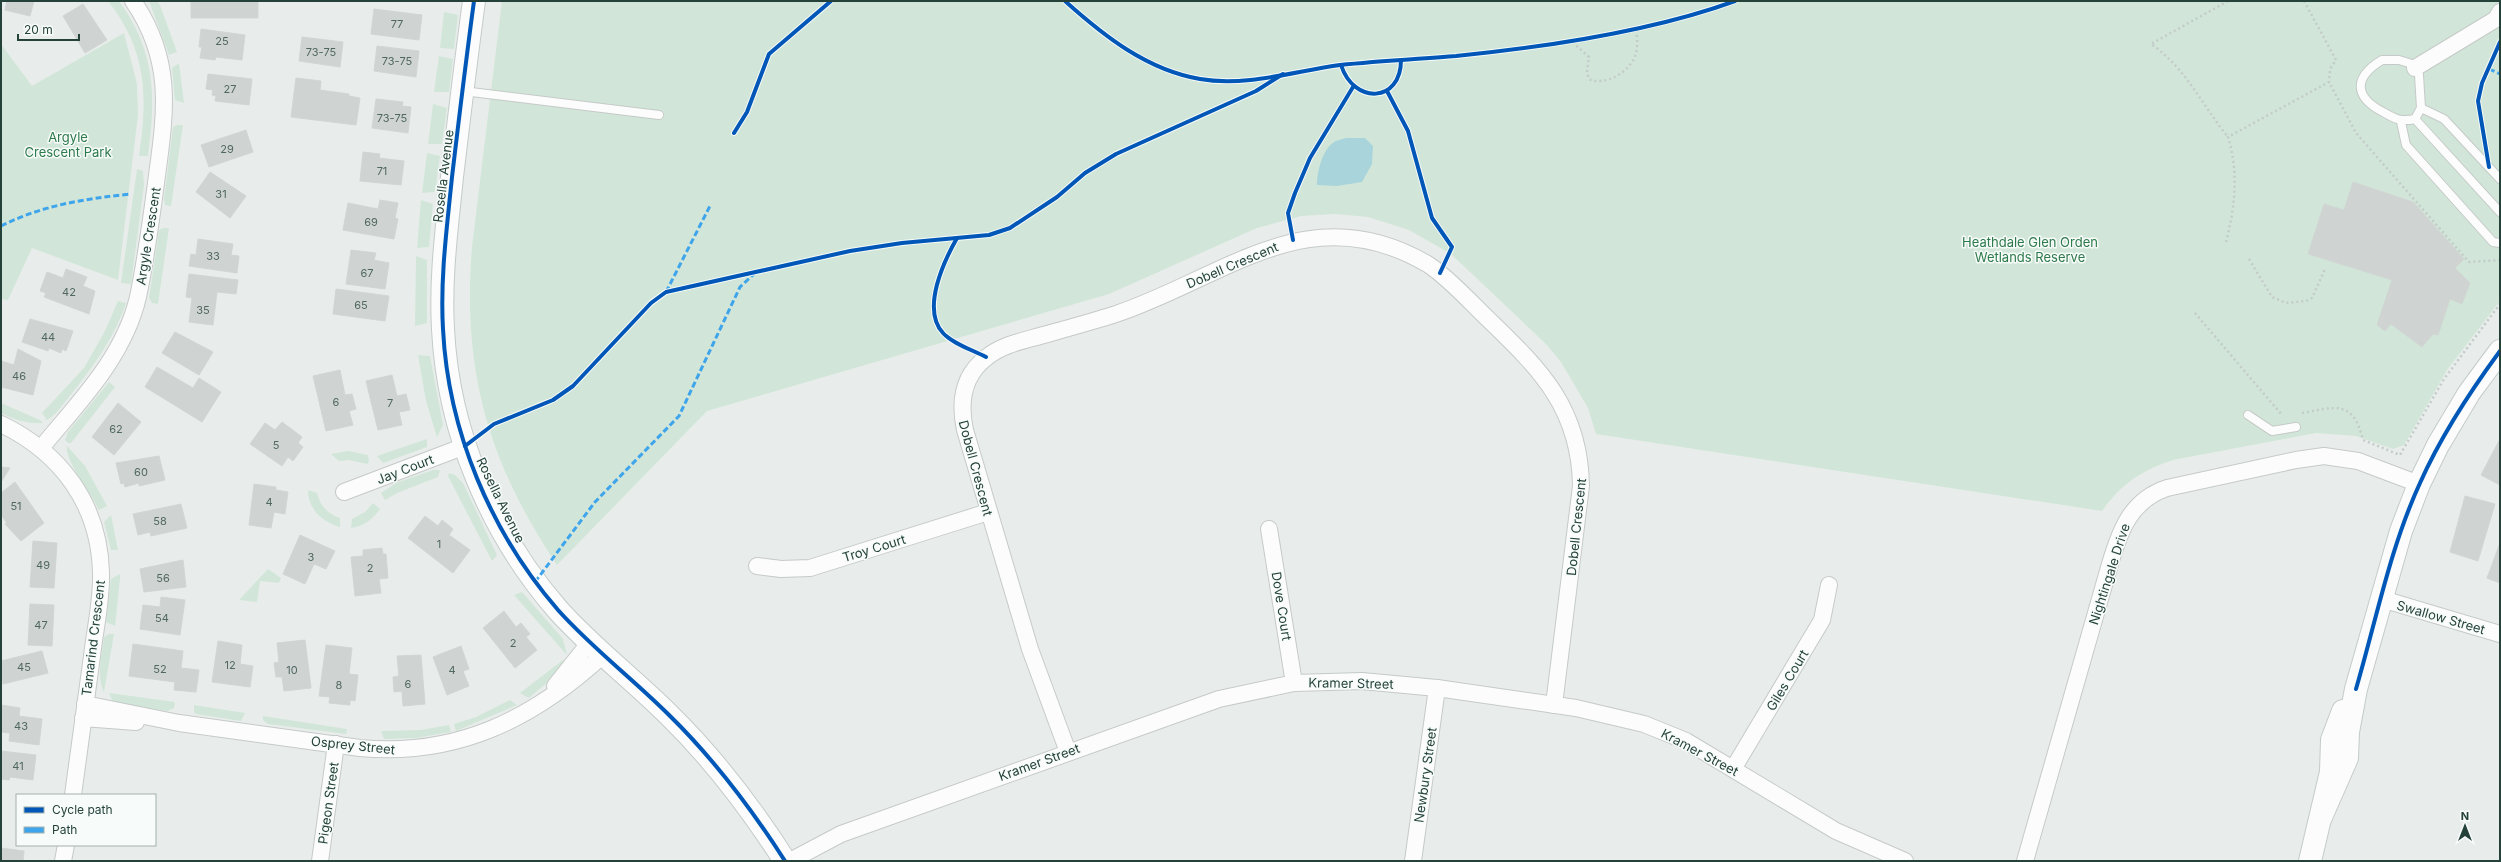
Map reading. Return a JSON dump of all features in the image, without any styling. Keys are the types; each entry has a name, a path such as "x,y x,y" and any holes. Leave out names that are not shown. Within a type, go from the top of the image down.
{"street":[{"name":"Argyle Crescent","path":"41,448 109,363 122,341 138,297 165,106 161,63 154,41 133,1"},
{"name":"Rosella Avenue","path":"474,1 443,263 442,306 450,386 465,446 497,520 525,568 558,610 693,740 741,796 784,861"},
{"path":"2415,68 2496,19 2500,12"},
{"name":"Dobell Crescent","path":"1068,752 1030,649 988,512 965,430 961,402 968,379 986,357 1010,345 1091,322 1146,302 1280,244 1331,236 1370,240 1391,246 1411,254 1440,273 1530,360 1559,398 1575,434 1581,469 1580,504 1554,705"},
{"path":"2310,861 2331,772 2332,740 2337,725 2356,690 2401,531 2419,484 2438,445 2469,392 2500,351"},
{"name":"Tamarind Crescent","path":"1,424 41,448 71,479 86,506 96,535 100,586 73,794"},
{"name":"Jay Court","path":"344,492 465,446"},
{"name":"Nightingale Drive","path":"2026,861 2110,564 2126,519 2135,507 2156,492 2167,488 2311,457 2347,458 2419,484"},
{"name":"Troy Court","path":"757,566 781,569 810,568 988,512"},
{"name":"Dove Court","path":"1269,529 1294,683"},
{"name":"Giles Court","path":"1733,769 1822,620 1829,585"},
{"name":"Swallow Street","path":"2382,599 2500,634"},
{"name":"Osprey Street","path":"84,711 390,750 451,744 503,724 541,702 582,674 597,649"},
{"name":"Kramer Street","path":"790,861 841,834 1219,698 1294,683 1362,681 1436,688 1554,705 1599,712 1644,724 1686,741 1836,831 1905,861"},
{"name":"Newbury Street","path":"1413,861 1436,688"},
{"name":"Pigeon Street","path":"320,861 336,744"},
{"path":"63,861 66,846"}],"lane":[{"path":"2382,60 2399,60 2412,64 2415,68 2419,75 2421,108 2415,119 2401,122 2368,104 2361,93 2362,80 2369,68 2382,60"},
{"path":"463,91 659,115"},
{"path":"2421,108 2444,119 2500,179"},
{"path":"2415,119 2500,212"},
{"path":"2401,122 2406,145 2493,242 2500,243"},
{"path":"2248,415 2272,431 2296,427"}],"path":[{"path":"2304,1 2336,60 2330,69 2329,82 2356,133 2469,262 2500,260"},
{"path":"2225,2 2151,44 2165,54 2181,70 2228,137 2232,152 2236,187 2232,216 2226,242"},
{"path":"1628,30 1642,27"},
{"path":"1569,39 1589,57 1587,72 1589,79 1602,81 1619,75 1634,60 1637,46 1636,28"},
{"path":"1561,41 1576,38"},
{"path":"2228,137 2329,82"},
{"path":"2249,259 2272,297 2286,304 2306,301 2312,298 2325,269"},
{"path":"2299,414 2334,407 2343,408 2355,417 2362,440 2400,455 2444,379 2500,304"},
{"path":"2195,313 2285,417"}],"green space":[{"path":"108,1 119,1 140,38 147,57 152,94 151,134 148,156 139,156 143,114 142,75 131,38 121,19"},
{"path":"149,1 157,1 160,5 177,52 169,55"},
{"name":"Heathdale Glen Orden Wetlands Reserve","path":"502,1 2500,1 2500,301 2447,370 2404,445 2393,449 2356,436 2316,433 2173,460 2152,468 2133,479 2109,501 2102,511 1596,434 1588,408 1561,362 1546,344 1451,254 1409,230 1368,217 1335,214 1301,216 1257,228 1109,294 707,411 557,565 533,527 513,489 497,452 485,414 476,375 471,334 470,292 472,247"},
{"path":"444,12 458,15 454,49 440,48"},
{"name":"Argyle Crescent Park","path":"124,33 137,84 138,115 118,280 32,248 8,300 1,299 1,44 32,86"},
{"path":"439,56 453,59 449,92 434,92"},
{"path":"179,63 184,103 175,100 172,68"},
{"path":"433,104 447,108 442,144 428,144"},
{"path":"183,125 171,206 165,205 164,199 173,127"},
{"path":"427,153 440,156 435,192 422,193"},
{"path":"137,169 143,171 144,185 131,284 121,283"},
{"path":"421,200 433,204 429,247 417,248"},
{"path":"169,228 158,304 152,303 149,298 159,230"},
{"path":"416,256 427,260 427,323 415,326"},
{"path":"118,301 126,303 110,339 96,361 63,404 54,415 47,420 42,413 84,368 105,331"},
{"path":"418,355 430,356 443,425 437,437 426,401"},
{"path":"109,382 115,387 71,443 68,443 65,440 68,432"},
{"path":"1,403 40,420 43,423 22,421 1,413"},
{"path":"427,439 427,447 383,463 377,456"},
{"path":"67,446 85,466 107,506 99,510 70,460 67,452"},
{"path":"348,451 368,455 369,462 367,464 349,460 339,461 331,454"},
{"path":"433,470 440,470 438,477 397,493 385,500 381,493 396,483"},
{"path":"449,473 455,475 463,483 497,555 492,561 448,476"},
{"path":"308,490 317,493 322,506 340,518 340,527 327,522 317,514 310,503"},
{"path":"373,503 380,509 377,513 364,524 351,528 352,519 365,512"},
{"path":"111,515 118,550 111,550 104,522"},
{"path":"268,569 281,578 279,583 260,581 257,602 239,600"},
{"path":"120,574 115,626 106,622 111,579"},
{"path":"522,592 563,639 567,655 514,595"},
{"path":"109,634 114,634 104,692 100,679 100,665 104,637"},
{"path":"563,660 566,662 558,673 529,698 520,693"},
{"path":"109,693 175,702 174,708 167,711 113,702"},
{"path":"510,700 517,705 456,731 454,724 476,717"},
{"path":"194,705 245,713 241,721 196,714 194,712"},
{"path":"263,716 347,729 346,734 268,724 263,720"},
{"path":"449,725 451,732 415,738 384,739 381,731 421,730"}],"water":[{"path":"1346,138 1365,138 1373,146 1372,164 1362,182 1337,186 1317,185 1319,168 1326,150 1334,142"}],"building":[{"path":"7,1 34,1 30,16 5,10"},
{"path":"191,1 258,1 258,18 191,18"},
{"path":"83,4 107,40 85,53 63,16"},
{"path":"374,9 422,15 419,40 371,34"},
{"path":"201,29 245,35 242,60 216,57 215,60 200,58 202,47 199,47"},
{"path":"302,37 343,42 340,67 299,61"},
{"path":"377,46 419,51 416,77 374,71"},
{"path":"208,74 252,79 249,105 215,101 216,96 212,95 213,90 206,89"},
{"path":"296,78 321,81 320,90 349,94 349,96 360,98 356,125 291,117"},
{"path":"376,99 403,102 402,106 411,107 408,133 372,128"},
{"path":"246,130 253,152 209,167 201,145"},
{"path":"363,152 380,154 379,158 404,161 401,185 360,181"},
{"path":"210,172 246,196 230,218 196,192"},
{"path":"2353,182 2413,202 2464,259 2455,268 2470,283 2462,304 2450,299 2438,335 2433,334 2422,347 2391,324 2385,331 2377,325 2392,280 2308,254 2324,204 2344,210"},
{"path":"380,200 398,203 395,218 398,219 394,239 343,230 348,203 378,209"},
{"path":"198,239 233,244 231,255 239,256 237,273 189,266 191,254 196,255"},
{"path":"351,250 376,253 374,260 389,263 385,289 346,284"},
{"path":"66,269 87,277 83,286 95,291 89,314 44,297 46,293 40,291 47,272 63,278"},
{"path":"189,274 238,280 236,294 217,292 213,325 189,322 192,298 186,297"},
{"path":"336,289 389,296 385,321 333,314"},
{"path":"30,319 73,331 66,351 62,349 61,353 49,348 48,351 22,342"},
{"path":"175,332 213,352 199,375 162,353"},
{"path":"18,349 41,361 33,395 1,387 1,361 14,365"},
{"path":"157,367 193,388 199,378 221,392 202,422 145,387"},
{"path":"340,370 345,395 352,394 356,409 349,411 353,425 326,431 313,376"},
{"path":"392,375 397,396 406,394 410,410 399,412 402,425 378,430 366,381"},
{"path":"118,403 141,422 114,455 92,437"},
{"path":"282,422 302,437 298,443 303,447 293,461 288,457 282,466 250,444 265,423 275,430"},
{"path":"2500,439 2500,485 2481,475"},
{"path":"159,456 165,480 139,486 139,483 125,487 124,483 121,484 116,463"},
{"path":"1,467 10,468 1,482"},
{"path":"15,482 44,523 21,541 5,524 7,523 1,515 1,493"},
{"path":"254,484 276,487 276,490 288,492 285,514 274,512 271,528 249,525"},
{"path":"2465,496 2495,504 2478,561 2450,552"},
{"path":"181,504 187,528 151,536 150,532 138,535 133,514"},
{"path":"425,516 438,526 442,520 453,529 449,535 470,550 453,573 408,538"},
{"path":"300,535 335,551 326,569 314,564 305,584 283,574"},
{"path":"33,541 57,543 54,588 30,587"},
{"path":"2500,543 2500,583 2487,578"},
{"path":"382,548 383,554 386,554 388,578 379,579 381,593 355,596 351,557 363,556 363,550"},
{"path":"183,560 186,587 144,592 140,569"},
{"path":"161,597 185,600 180,635 140,629 143,605 160,607"},
{"path":"30,604 54,605 52,646 28,645"},
{"path":"504,611 516,627 521,623 530,634 526,637 537,650 515,668 483,628"},
{"path":"305,640 311,688 284,691 282,677 276,677 274,663 279,662 277,643"},
{"path":"218,641 242,645 240,664 253,666 250,687 212,682"},
{"path":"133,644 183,651 181,668 199,670 196,692 174,690 175,682 129,676"},
{"path":"326,645 352,648 349,674 358,675 355,701 350,700 350,705 329,703 330,697 319,696"},
{"path":"461,646 469,669 463,671 469,686 447,695 433,657"},
{"path":"42,651 48,673 3,684 1,661"},
{"path":"421,655 425,704 403,706 402,691 394,692 393,677 399,676 397,656"},
{"path":"1,705 20,708 19,716 42,719 39,745 9,741 10,733 1,732"},
{"path":"1,751 36,755 33,780 10,777 9,780 1,779"},
{"path":"1,848 24,851 23,861 1,861"}],"marked path":[{"path":"2489,69 2500,74"},
{"path":"1,226 32,213 64,204 131,194"},
{"path":"666,292 711,204"},
{"path":"535,582 595,502 679,416 740,287 754,274"}],"cycle path":[{"path":"474,1 444,253 442,310 447,367 454,405 464,442 477,479 493,514 512,548 534,580 558,610 686,732 717,767 745,803 785,861"},
{"path":"734,133 747,112 769,54 831,1"},
{"path":"1065,1 1111,39 1144,60 1181,74 1200,79 1217,81 1253,80 1340,65 1456,56 1561,43 1633,30 1702,12 1735,1"},
{"path":"2489,167 2478,101 2482,83 2500,42"},
{"path":"1341,65 1347,78 1356,87 1366,92 1376,94 1385,91 1393,85 1399,74 1401,60"},
{"path":"465,446 494,424 553,400 573,386 651,303 666,292 850,251 902,243 989,235 1010,228 1057,197 1085,173 1116,154 1256,91 1283,74"},
{"path":"1293,240 1288,213 1295,193 1310,158 1353,87"},
{"path":"1387,91 1408,131 1432,218 1452,247 1440,273"},
{"path":"957,238 941,272 934,298 934,311 937,323 947,337 986,357"},
{"path":"2356,689 2384,585 2409,508 2428,466 2446,432 2477,383 2500,351"}]}
